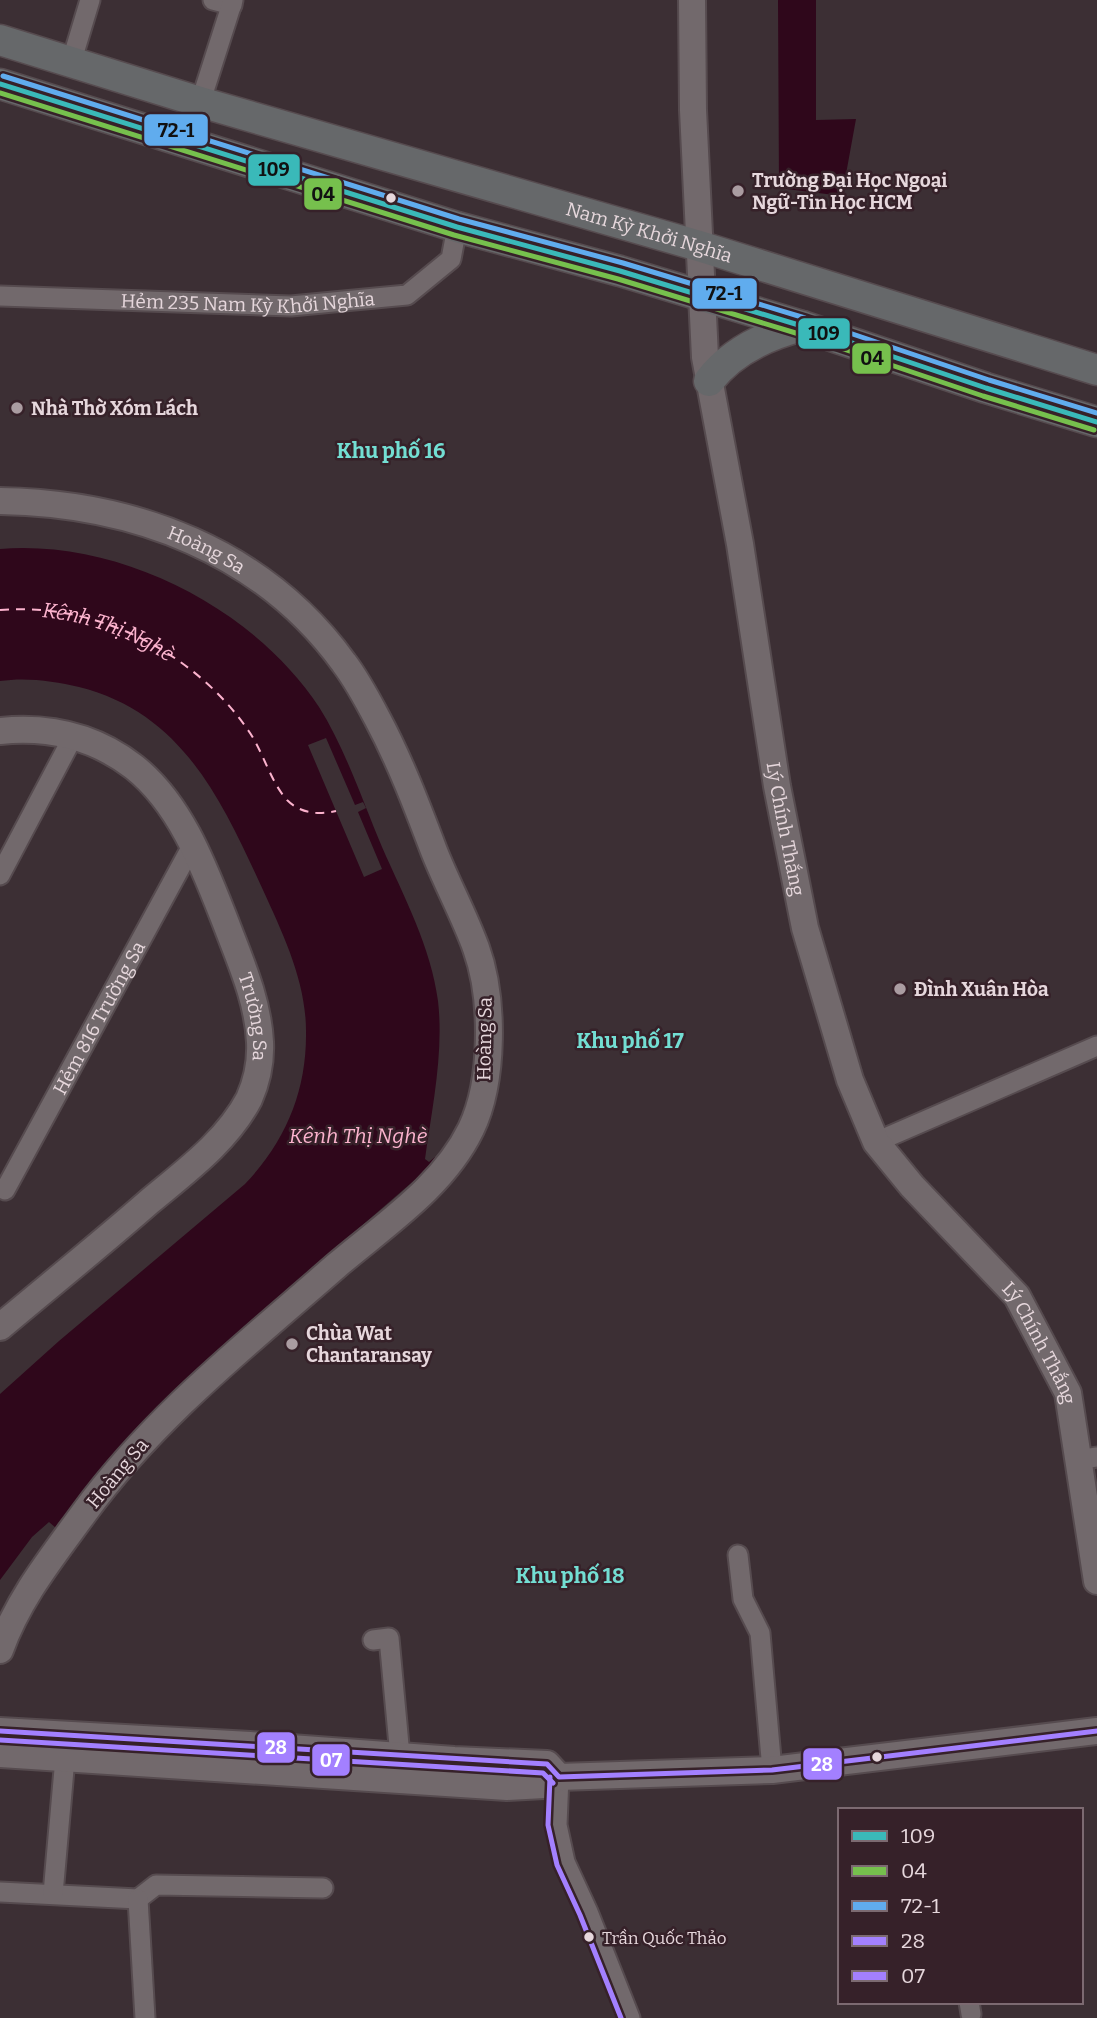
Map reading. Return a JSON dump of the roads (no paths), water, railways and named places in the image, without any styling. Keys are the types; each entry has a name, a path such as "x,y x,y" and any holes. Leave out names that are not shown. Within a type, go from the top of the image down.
{"main road":[{"name":"Lý Chính Thắng","path":"692,0 693,110 705,357 740,544 777,786 805,928 850,1080 876,1142 912,1186 1017,1296 1068,1393 1088,1459 1097,1581"},
{"name":"Nam Kỳ Khởi Nghĩa","path":"0,40 200,102 699,246 1097,370"},
{"path":"0,84 457,227 620,271 803,326 986,388 1097,422"},
{"path":"709,381 719,368 763,339 803,326"},
{"name":"Hoàng Sa","path":"0,501 56,504 108,512 179,536 224,556 245,569 285,600 316,629 353,676 390,744 419,812 481,966 488,1043 480,1107 451,1162 406,1208 160,1422 106,1484 33,1583 0,1650"},
{"name":"Trường Sa","path":"0,731 49,730 74,735 97,744 136,769 169,806 192,846 216,899 253,998 261,1044 260,1066 255,1084 237,1117 202,1156 0,1327"},
{"path":"0,1731 547,1764 559,1777"},
{"path":"0,1754 506,1787 544,1785 559,1777 772,1770 1097,1731"},
{"path":"0,1774 59,1757"}],"street":[{"path":"71,63 90,0"},
{"path":"188,141 226,2"},
{"name":"Hẻm 235 Nam Kỳ Khởi Nghĩa","path":"0,296 291,306 407,295 451,259 457,227"},
{"path":"0,875 74,735"},
{"name":"Hẻm 816 Trường Sa","path":"2,1192 192,846"},
{"path":"876,1142 1097,1046"},
{"path":"738,1555 743,1599 760,1633 772,1770"},
{"path":"373,1640 389,1638 400,1756"},
{"path":"53,1894 59,1757"},
{"path":"559,1777 557,1825 565,1862 630,2018"},
{"path":"0,1892 138,1899 156,1885 323,1888"},
{"path":"138,1899 145,2018"}],"water":[{"path":"778,0 816,0 816,120 856,119 842,196 779,188"},
{"name":"Kênh Thị Nghè","path":"0,549 45,549 91,556 136,568 180,587 221,611 258,639 292,671 319,707 337,740 416,922 438,1001 439,1040 425,1159 429,1162 435,1157 438,1160 185,1381 104,1466 56,1528 49,1522 32,1537 0,1580 0,1394 245,1184 259,1168 283,1132 298,1094 303,1074 306,1031 298,976 285,941 232,824 195,765 172,739 146,717 115,700 60,683 0,681"}],"place":[{"name":"Trường Đại Học Ngoại Ngữ-Tin Học HCM","path":"738,191"},
{"name":"Nhà Thờ Xóm Lách","path":"17,408"},
{"name":"Đình Xuân Hòa","path":"900,989"},
{"name":"Chùa Wat Chantaransay","path":"292,1344"},
{"name":"Trần Quốc Thảo","path":"589,1937"}],"district":[{"name":"Khu phố 16","path":"391,451"},
{"name":"Khu phố 17","path":"630,1041"},
{"name":"Khu phố 18","path":"570,1576"}]}
